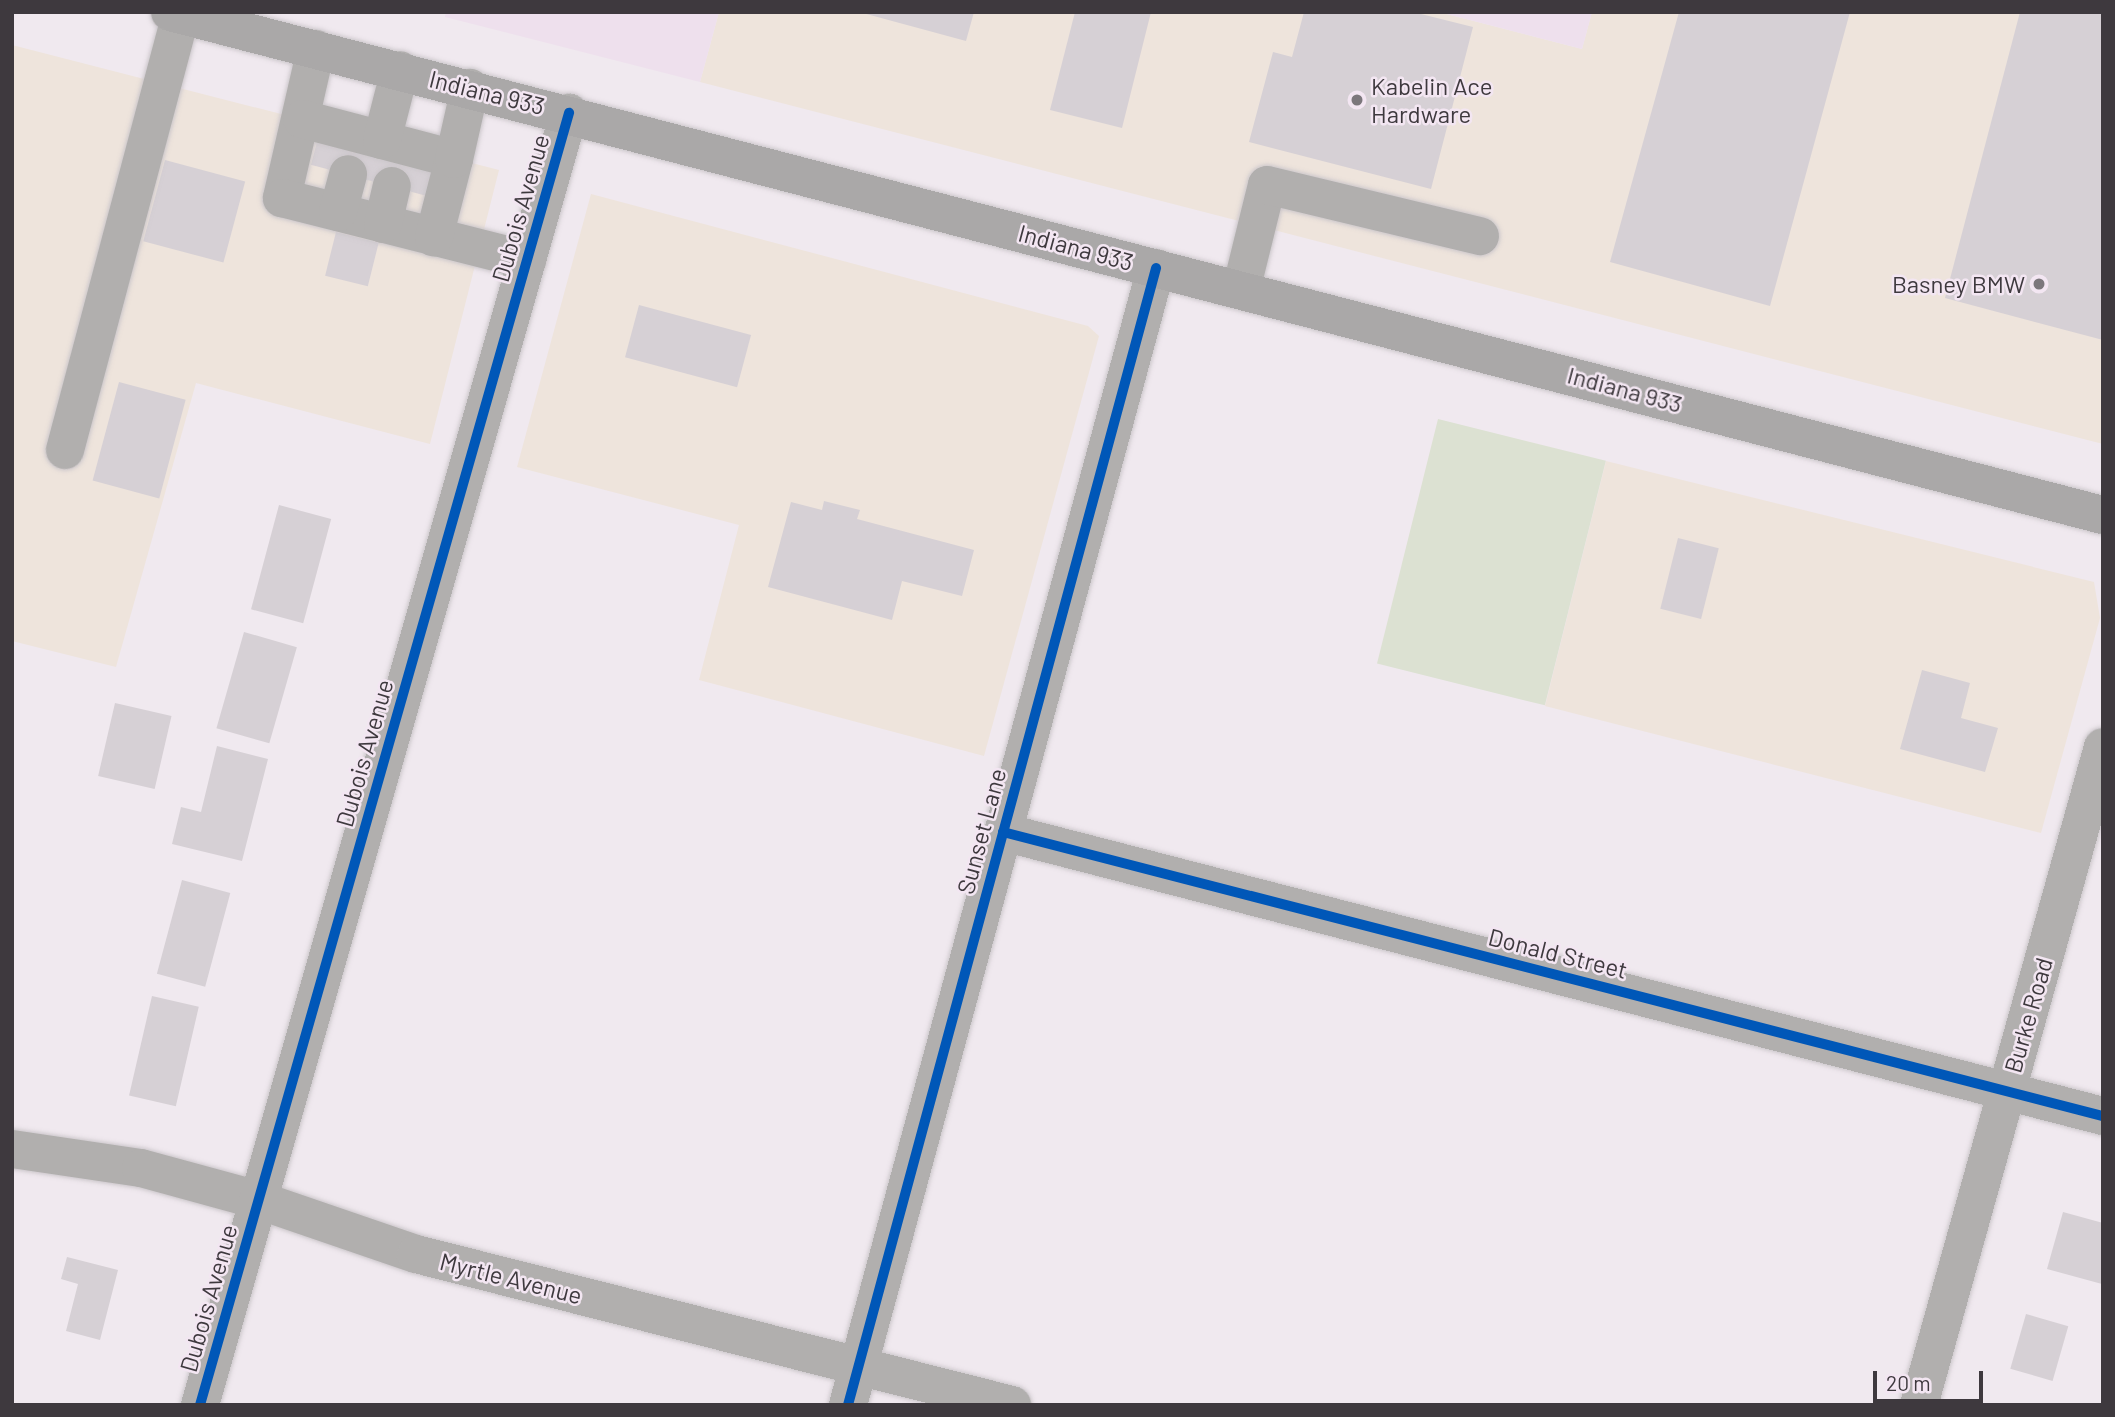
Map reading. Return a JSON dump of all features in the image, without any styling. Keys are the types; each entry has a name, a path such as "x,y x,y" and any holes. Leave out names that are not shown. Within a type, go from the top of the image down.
{"main road":[{"name":"Indiana 933","path":"175,14 569,113 2103,515"}],"street":[{"path":"65,450 175,14"},
{"path":"316,49 282,198 527,260"},
{"path":"338,212 377,153 400,70"},
{"path":"433,237 470,88"},
{"name":"Dubois Avenue","path":"200,1405 569,113"},
{"path":"302,119 377,153 454,159"},
{"path":"377,153 383,224"},
{"path":"1241,290 1267,185 1480,236"},
{"name":"Sunset Lane","path":"848,1405 1156,268"},
{"name":"Burke Road","path":"1919,1405 2007,1090 2098,785 2103,747"},
{"name":"Donald Street","path":"1003,832 2103,1116"},
{"name":"Myrtle Avenue","path":"12,1149 141,1168 258,1200 416,1254 1012,1405"}],"shaded area":[{"path":"446,12 719,12 700,82 445,17"},
{"path":"719,12 1439,12 1582,49 1592,12 2103,12 2103,444 700,82"},
{"path":"1439,12 1592,12 1582,49"},
{"path":"12,45 499,170 430,444 196,383 116,667 12,641"},
{"path":"591,194 1088,326 1099,336 984,756 699,680 739,525 517,467"},
{"path":"1606,461 2094,582 2100,618 2041,833 1545,706"}],"green space":[{"path":"1438,419 1606,461 1545,705 1377,664"}],"building":[{"path":"859,12 974,12 966,41"},
{"path":"1075,12 1151,12 1122,128 1050,110"},
{"name":"Kabelin Ace Hardware","path":"1304,12 1413,12 1473,27 1431,189 1249,142 1273,52 1292,57"},
{"path":"1679,12 1850,12 1770,306 1610,262"},
{"path":"2020,12 2103,13 2103,340 1945,298"},
{"path":"320,131 438,163 429,196 311,165"},
{"path":"165,160 245,181 223,263 143,241"},
{"path":"336,232 379,243 368,286 325,276"},
{"path":"639,305 751,335 737,387 625,357"},
{"path":"119,382 186,400 159,498 93,481"},
{"path":"824,501 860,510 857,519 974,550 962,596 902,581 892,620 768,587 791,502 822,510"},
{"path":"279,505 331,519 303,623 251,609"},
{"path":"1678,538 1719,548 1701,619 1660,609"},
{"path":"244,632 297,647 269,743 216,728"},
{"path":"1922,670 1970,683 1961,718 1998,728 1985,772 1900,749"},
{"path":"115,703 172,716 155,789 98,776"},
{"path":"217,746 268,759 242,861 172,844 181,807 201,812"},
{"path":"182,880 230,893 205,987 157,974"},
{"path":"152,996 199,1007 176,1106 129,1095"},
{"path":"2063,1212 2103,1223 2102,1284 2047,1269"},
{"path":"67,1257 118,1270 100,1340 66,1331 78,1284 61,1279"},
{"path":"2026,1314 2068,1326 2053,1381 2010,1369"}],"cycle path":[{"path":"200,1405 569,113"},
{"path":"848,1405 1156,268"},
{"path":"1003,832 2103,1116"}],"place":[{"name":"Kabelin Ace Hardware","path":"1357,100"},
{"name":"Basney BMW","path":"2039,284"}]}
